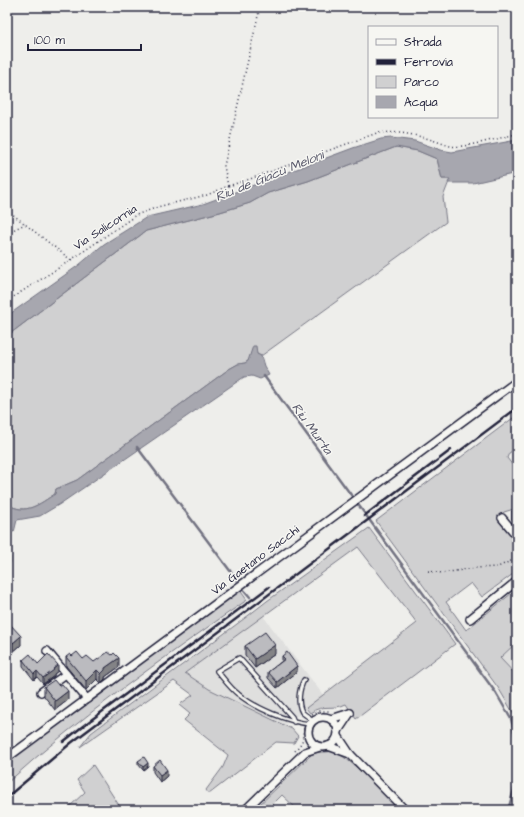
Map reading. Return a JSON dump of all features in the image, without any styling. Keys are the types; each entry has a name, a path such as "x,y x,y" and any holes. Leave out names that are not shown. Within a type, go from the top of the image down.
{"street":[{"name":"Via Gaetano Sacchi","path":"7,758 517,381"},
{"path":"502,518 517,536"},
{"path":"470,619 517,581"},
{"path":"47,651 87,699"},
{"path":"41,692 66,674"},
{"path":"305,752 309,739 309,722 322,717 350,713 336,740 328,746"},
{"path":"332,715 338,734 350,754 405,810"},
{"path":"309,739 320,747"},
{"path":"245,810 305,752 328,746 350,754"}],"lane":[{"path":"294,722 292,717 240,658 217,672 238,694 256,706 294,722 309,722"},
{"path":"304,680 300,688 300,706 309,722"}],"path":[{"path":"7,41 11,7"},
{"path":"228,186 224,166 260,7"},
{"name":"Via Salicornia","path":"7,301 71,260 136,215 161,206 207,195 228,186 377,133 390,131 406,133 451,146 468,145 517,134"},
{"path":"7,210 71,260"},
{"path":"7,232 25,224"},
{"path":"428,571 442,573 476,568 498,567 517,558"},
{"path":"293,753 302,742 312,714 320,711 332,715"}],"shaded area":[{"path":"263,616 324,696 285,725 209,689 185,673"},
{"path":"517,642 517,676 500,658"}],"green space":[{"path":"396,147 418,151 437,159 442,179 450,179 443,197 446,222 261,356 257,354 245,363 238,364 229,369 77,480 56,489 55,494 38,505 26,509 20,509 7,504 7,336 146,231 250,203 268,193 308,181"},
{"path":"517,415 517,448 509,453 507,458 517,471 517,508 504,512 498,517 517,544 517,571 482,597 471,583 446,602 466,630 517,589 517,642 500,658 517,676 517,724 512,711 499,689 376,521"},
{"path":"369,528 455,644 356,719 346,704 336,707 320,708 310,713 306,708 417,623 358,547 185,673 209,689 292,729 298,736 294,743 276,742 209,794 206,790 223,767 228,755 184,720 190,714 179,705 193,695 174,681 80,747 91,733 267,601"},
{"path":"239,589 247,600 124,688 64,734 7,783 7,762 99,696"},
{"path":"332,751 348,760 377,786 399,810 298,810 282,795 267,810 254,810 312,754"},
{"path":"93,765 122,810 70,810 68,808 85,792 77,780"}],"water":[{"path":"391,138 415,141 441,150 452,152 517,140 517,173 473,183 448,183 450,179 442,179 437,159 418,151 396,147 308,181 268,193 250,203 146,231 7,336 7,316 79,265 104,244 147,217 203,204 353,148 381,139"},
{"path":"253,346 256,346 257,354 261,356 269,375 260,379 252,376 244,377 60,504 40,516 17,520 14,532 7,530 7,504 20,509 26,509 38,505 55,494 56,489 77,480 229,369 248,361"}],"building":[{"path":"517,506 517,516 512,511"},
{"path":"7,552 10,557 7,560"},
{"path":"9,623 21,636 13,643 11,640 8,643 7,642 7,625"},
{"path":"265,632 275,645 255,659 245,646"},
{"path":"77,652 83,659 87,656 94,662 108,652 112,655 114,653 119,658 105,668 101,674 97,670 86,681 66,657 70,654 72,656"},
{"path":"287,652 297,666 277,682 268,672 285,659 282,656"},
{"path":"30,654 38,664 48,654 58,665 43,678 37,671 34,674 23,660"},
{"path":"54,680 59,686 62,684 68,691 55,701 44,687"},
{"path":"144,757 148,763 143,767 138,761"},
{"path":"160,760 167,770 160,775 153,766"}],"waterway":[{"name":"Riu Murta","path":"264,376 496,693 511,719 517,743"},
{"path":"137,447 237,580"},
{"path":"244,590 250,597"},
{"name":"Riu Murta","path":"508,810 517,779"}],"railway":[{"path":"7,797 71,743 517,408"},
{"path":"364,516 451,450"},
{"path":"63,742 269,587"}],"water label":[{"name":"Riu de Giacu Meloni","path":"269,175"}]}
